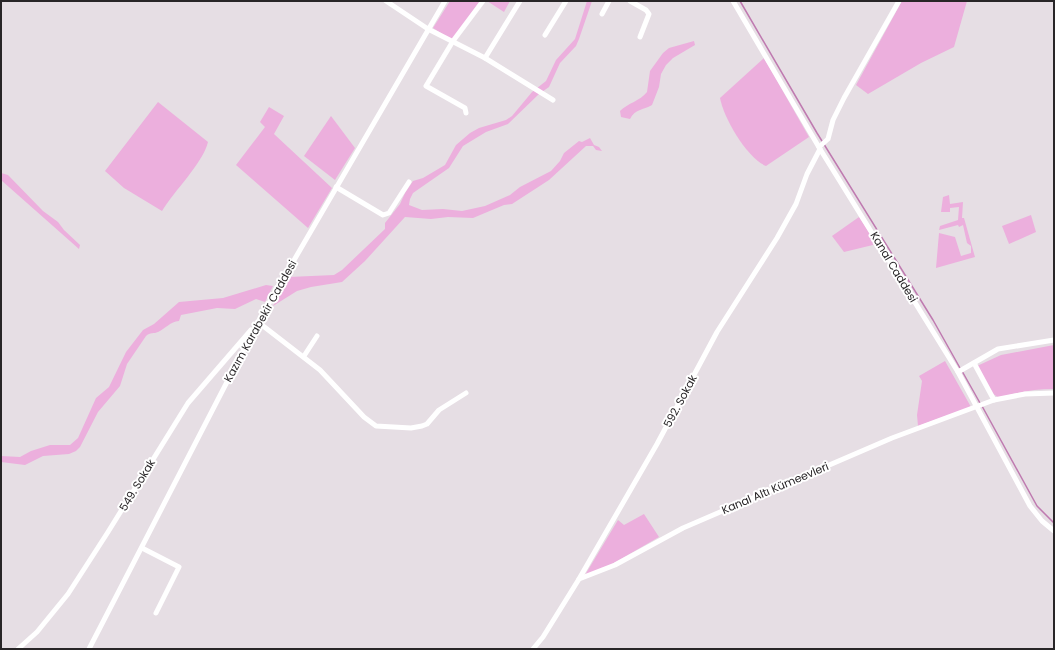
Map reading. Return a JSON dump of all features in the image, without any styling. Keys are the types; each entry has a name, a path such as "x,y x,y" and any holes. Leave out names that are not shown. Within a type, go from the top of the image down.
{"street":[{"path":"386,1 428,28 485,58 553,100"},
{"name":"Kazım Karabekir Caddesi","path":"89,649 258,322 445,1"},
{"path":"466,113 465,108 426,86 453,41 483,1"},
{"path":"485,58 520,1"},
{"path":"545,35 566,1"},
{"path":"602,14 609,1"},
{"path":"630,1 646,10 649,14 640,37"},
{"name":"Kanal Caddesi","path":"733,1 958,372 1030,506 1042,521 1054,531"},
{"name":"592. Sokak","path":"533,649 543,638 657,444 718,332 777,238 796,204 807,174 821,145 829,136 833,120 844,98 899,1"},
{"path":"336,187 383,215 389,213 409,182"},
{"path":"258,322 304,356 336,386 372,424 380,427 411,428 427,424 440,410 466,393"},
{"name":"549. Sokak","path":"18,649 37,632 68,594 188,403 258,322"},
{"path":"304,356 317,336"},
{"path":"958,372 998,349 1054,340"},
{"path":"973,364 994,400"},
{"name":"Kanal Altı Kümeevleri","path":"578,579 615,565 683,528 892,438 994,400 1025,394 1054,392"},
{"path":"142,548 179,567 156,613"}],"shaded area":[{"path":"450,1 480,1 452,40 433,28"},
{"path":"487,1 510,1 504,12"},
{"path":"587,1 592,1 576,46 560,63 549,87 539,94 508,124 486,132 463,146 449,168 413,193 409,205 422,210 443,209 462,211 485,206 510,195 520,187 551,171 560,161 564,153 579,141 582,142 590,138 594,145 599,147 602,151 596,150 593,146 586,146 549,180 512,204 504,205 473,218 448,217 431,219 405,217 365,261 342,282 297,291 273,306 289,277 334,275 342,270 385,229 385,223 400,204 413,181 423,178 445,165 456,145 470,133 479,128 506,120 512,116 532,92 546,81 556,60 575,39"},
{"path":"902,1 967,1 954,47 921,63 868,94 856,85"},
{"path":"694,41 695,45 673,58 666,65 661,74 659,87 652,105 637,111 630,119 621,117 620,111 641,98 647,92 650,71 663,53 669,48"},
{"path":"764,58 809,137 766,166 751,155 737,137 722,107 720,98"},
{"path":"158,102 208,142 194,168 162,211 124,188 105,171"},
{"path":"269,107 284,116 274,134 332,188 308,228 236,165 265,127 260,122"},
{"path":"331,116 355,148 335,180 304,156"},
{"path":"1,173 8,175 43,211 58,222 80,245 79,249 1,180"},
{"path":"949,195 950,204 963,202 962,218 964,218 975,257 936,268 939,233 955,237 961,256 971,253 971,246 967,243 963,225 939,230 940,226 958,220 959,207 950,208 950,212 941,212 943,197"},
{"path":"1031,215 1036,232 1009,244 1002,226"},
{"path":"859,217 877,244 844,252 832,236"},
{"path":"266,285 273,286 265,302 256,299 235,309 217,308 181,315 179,321 158,332 146,336 127,364 120,386 98,412 80,447 76,451 69,454 43,456 25,465 1,462 1,456 20,457 31,451 50,445 70,445 78,438 96,398 109,387 126,352 143,330 154,324 179,302 223,298"},
{"path":"1054,345 1054,389 1026,391 999,398 992,393 977,366 1001,355"},
{"path":"945,361 971,407 918,426 917,415 922,381 919,376"},
{"path":"644,514 659,537 607,567 585,575 618,520 624,525"}],"waterway":[{"path":"740,1 817,133 933,320 960,368"},
{"path":"962,371 980,403"},
{"path":"982,406 1037,506 1054,523"}]}
